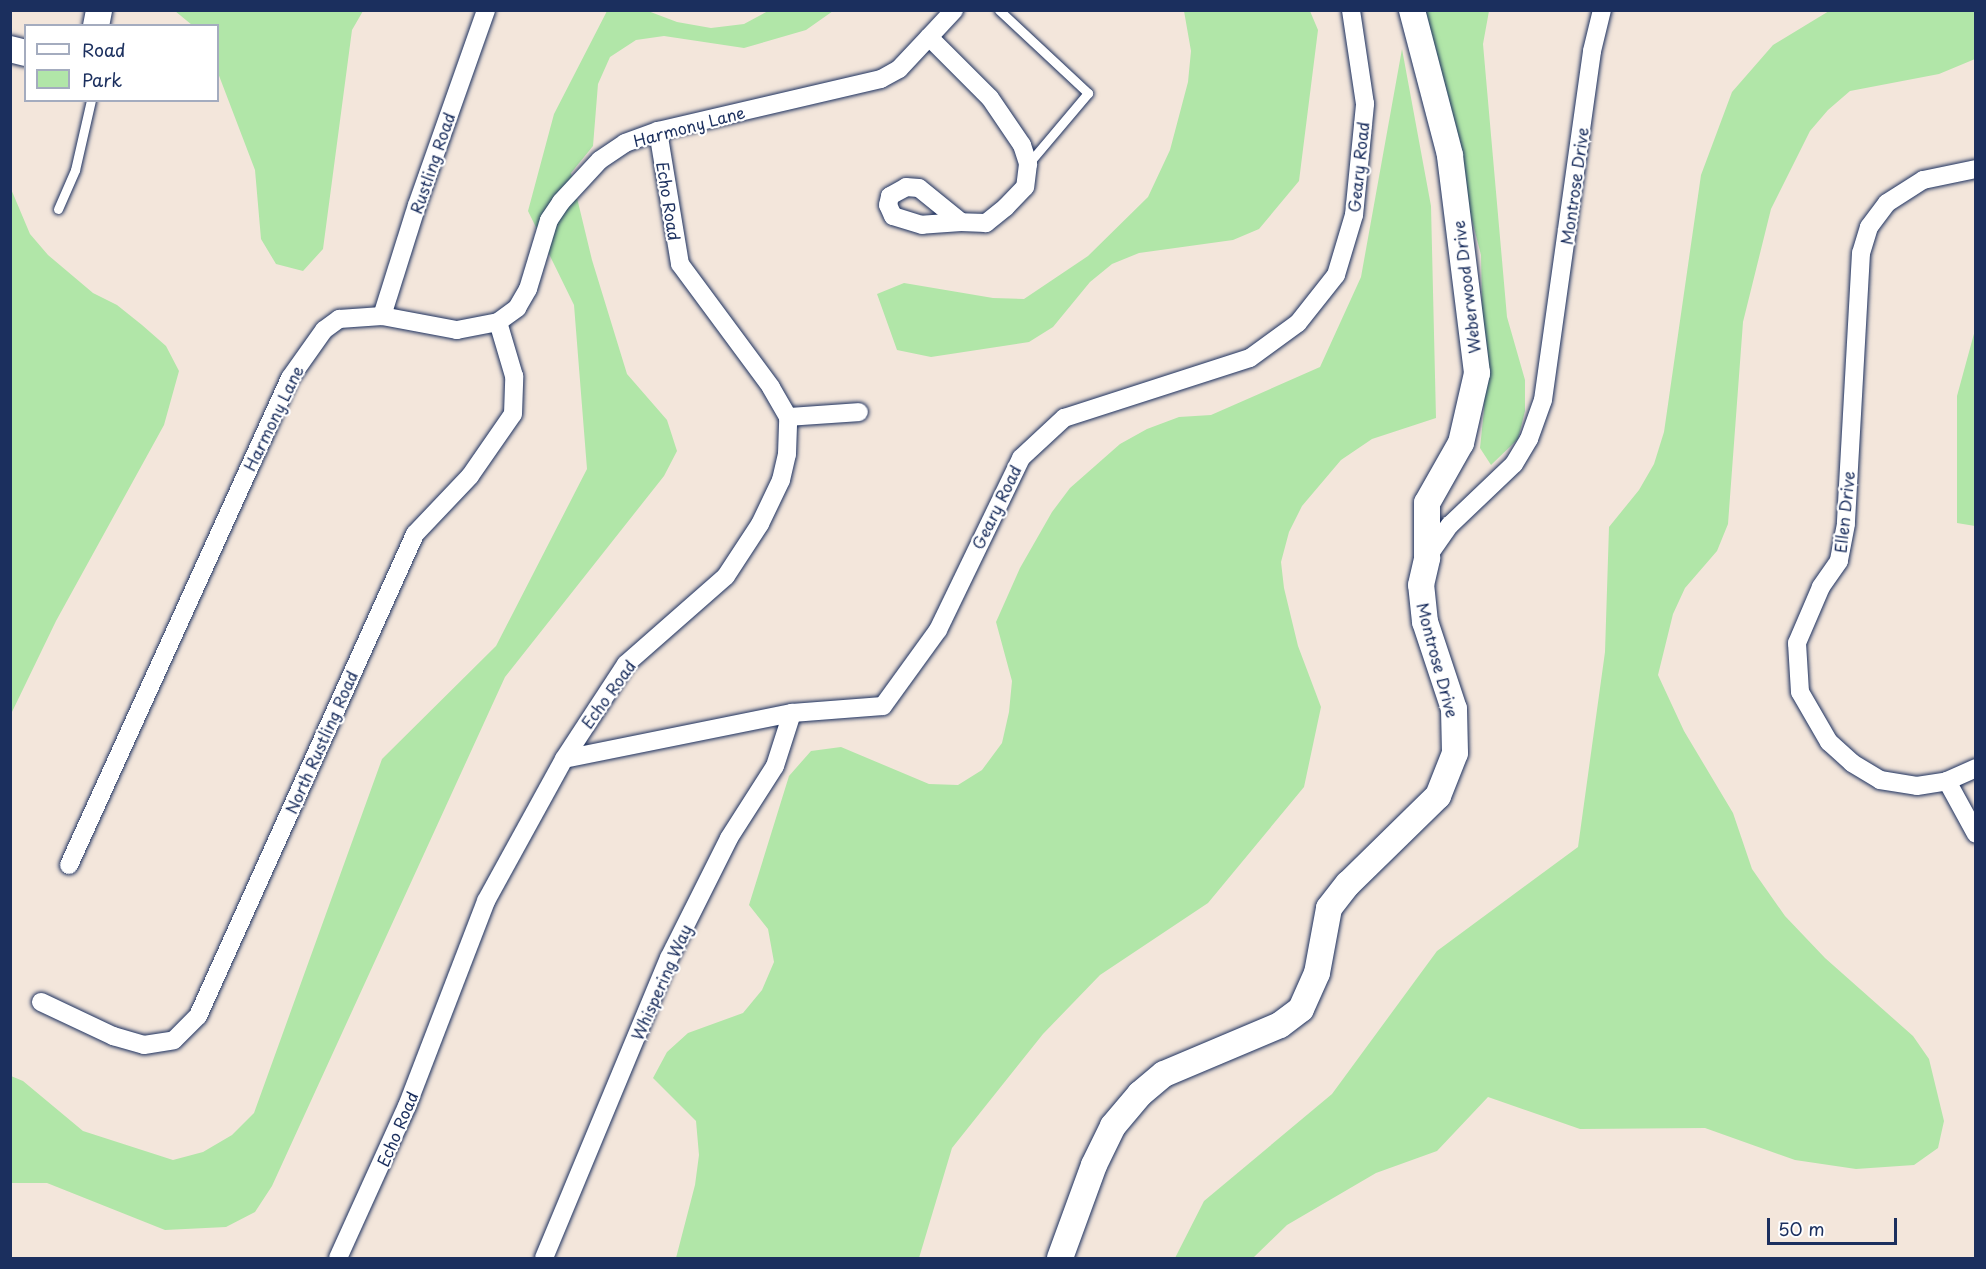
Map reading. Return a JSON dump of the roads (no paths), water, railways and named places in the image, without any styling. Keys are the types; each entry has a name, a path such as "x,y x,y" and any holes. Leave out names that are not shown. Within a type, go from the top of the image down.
{"street":[{"name":"Rustling Road","path":"382,316 442,131 486,10"},
{"name":"Harmony Lane","path":"69,865 290,378 324,330 339,319 382,316 457,330 498,322 517,308 528,289 549,220 561,201 600,160 625,143 658,131 881,79 899,69 954,10"},
{"name":"Geary Road","path":"564,759 792,713 883,706 938,630 1021,458 1064,418 1250,358 1298,323 1336,275 1354,216 1365,104 1351,10"},
{"name":"Weberwood Drive","path":"1412,10 1450,155 1477,373 1461,442 1427,503 1427,558"},
{"name":"Montrose Drive","path":"1060,1258 1104,1140 1125,1110 1164,1074 1280,1025 1296,1013 1313,985 1329,908 1336,897 1444,786 1455,753 1456,733 1454,709 1420,598 1427,558 1450,525 1514,464 1529,439 1544,400 1594,34 1602,10"},
{"path":"929,37 990,98 1022,145 1028,164 1025,187 1006,207 986,223 961,222"},
{"name":"Echo Road","path":"338,1258 407,1106 486,901 564,759 626,664 726,576 760,524 781,480 787,454 788,417 771,387 680,264 658,131"},
{"name":"Ellen Drive","path":"1976,169 1923,180 1887,203 1869,227 1861,253 1846,524 1839,561 1821,587 1797,643 1800,692 1829,742 1880,780 1917,786 1947,781 1976,768"},
{"name":"North Rustling Road","path":"41,1002 113,1036 144,1045 174,1040 198,1016 410,543 492,449 513,414 514,376 498,322"},
{"path":"788,417 859,412"},
{"name":"Whispering Way","path":"544,1258 669,958 729,838 775,766 792,713"},
{"path":"1947,781 1976,834"}],"lane":[{"path":"999,10 1088,93 1028,164"},
{"path":"58,209 75,170 91,102"}]}
